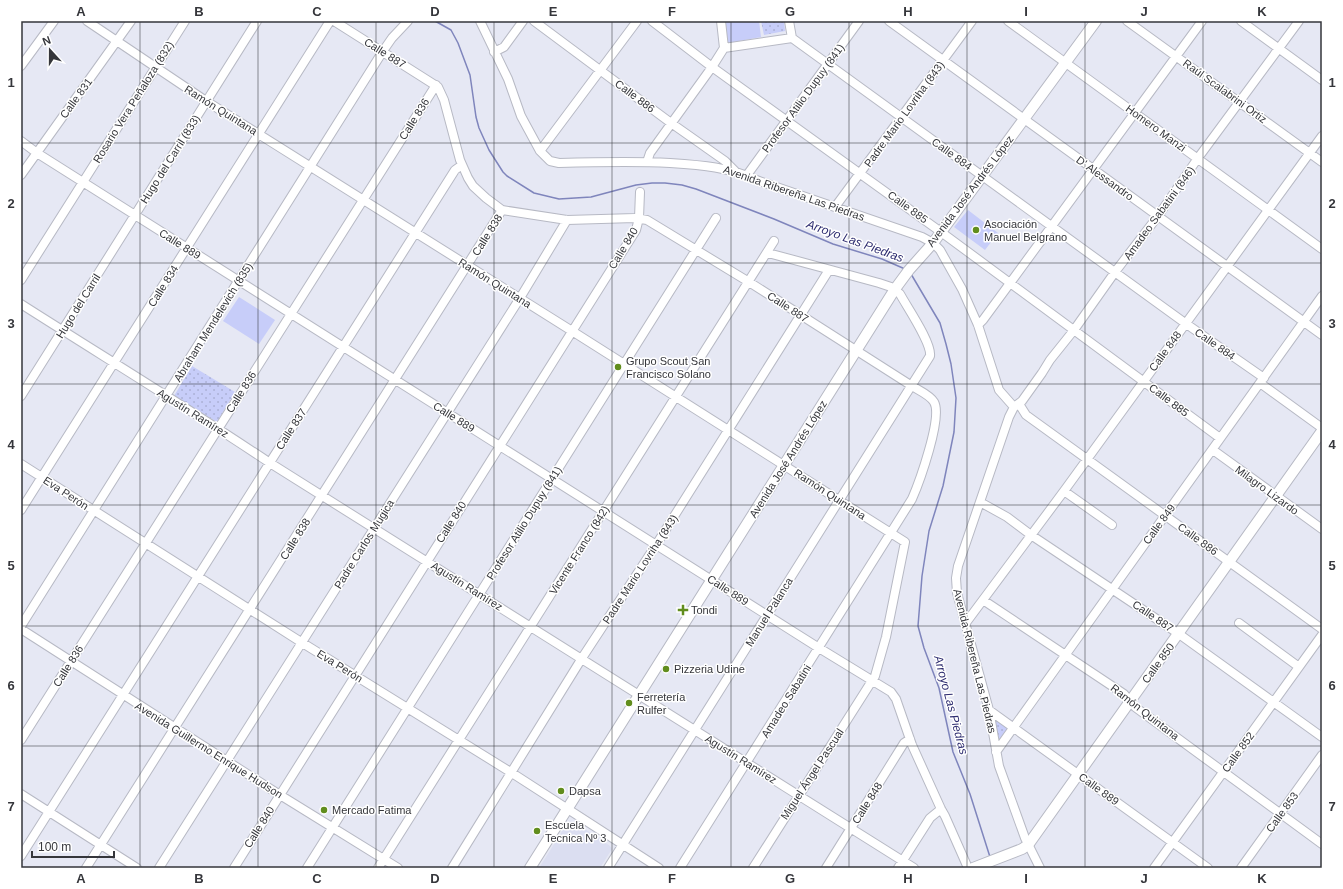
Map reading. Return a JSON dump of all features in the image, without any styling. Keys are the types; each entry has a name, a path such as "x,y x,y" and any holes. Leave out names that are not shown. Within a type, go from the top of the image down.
{"main road":[{"name":"Avenida José Andrés López","path":"530,868 895,289 931,246 1096,21"},
{"name":"Calle 850","path":"1028,845 1322,431"},
{"path":"977,866 1022,849 1028,845"}],"street":[{"path":"21,66 54,21"},
{"name":"Ramón Quintana","path":"87,21 116,42 206,101 905,542 886,637 876,673 872,681"},
{"name":"Calle 831","path":"21,175 131,21"},
{"name":"Rosario Vera Peñaloza (832)","path":"21,280 185,21"},
{"name":"Hugo del Carril (833)","path":"135,216 257,21"},
{"name":"Calle 834","path":"21,510 330,21"},
{"name":"Calle 887","path":"334,21 436,85"},
{"name":"Abraham Mendelevich (835)","path":"21,628 383,52 392,38 408,21"},
{"name":"Avenida Ribereña Las Piedras","path":"480,21 508,80 521,116 540,151 550,161 559,163 647,162 707,165 735,171 759,181 922,237 931,246 940,250 962,289 978,324 997,386 1001,394 1017,405 1010,417 980,502 958,566 956,578 957,593 989,710 999,766 1028,845 1040,868"},
{"path":"494,52 504,47 523,21"},
{"name":"Calle 886","path":"534,21 671,123 725,161 735,171"},
{"path":"540,151 637,21"},
{"name":"Calle 885","path":"652,21 712,67 861,173 1220,438"},
{"path":"647,162 650,153 724,48 721,21"},
{"path":"724,48 792,38 789,21"},
{"name":"Profesor Atilio Dupuy (841)","path":"747,175 859,21"},
{"name":"D' Alessandro","path":"889,21 1322,335"},
{"name":"Padre Mario Lovriha (843)","path":"835,207 972,21"},
{"name":"Homero Manzi","path":"1008,21 1322,249"},
{"name":"Raúl Scalabrini Ortiz","path":"1127,21 1322,162"},
{"path":"978,324 983,320 1202,21"},
{"path":"1241,21 1322,80"},
{"name":"Amadeo Sabatini (846)","path":"1017,405 1158,216 1198,158 1299,21"},
{"name":"Calle 884","path":"792,38 829,63 1185,323 1262,380 1322,428"},
{"path":"436,85 442,94 462,165 468,178 486,198 502,210 567,220 639,218"},
{"name":"Calle 836","path":"21,740 436,85"},
{"name":"Calle 848","path":"965,624 1064,491 1086,458 1322,136"},
{"name":"Calle 889","path":"21,141 37,153 187,249 888,690 896,699 910,739"},
{"name":"Calle 837","path":"21,856 124,696 455,170 462,165"},
{"name":"Calle 840","path":"234,868 636,230 639,218 640,192"},
{"name":"Calle 838","path":"86,868 176,728 502,210"},
{"name":"Hugo del Carril","path":"21,396 135,216"},
{"name":"Calle 887","path":"639,218 647,220 749,282 934,401 937,416 932,440 920,479 912,499 890,533"},
{"name":"Profesor Atilio Dupuy (841)","path":"307,868 406,708 716,218"},
{"name":"Padre Carlos Mugica","path":"159,868 520,298 567,220"},
{"name":"Vicente Franco (842)","path":"378,868 768,253 774,241"},
{"path":"768,253 879,283 895,289"},
{"name":"Padre Mario Lovriha (843)","path":"452,868 582,658 656,545 829,270"},
{"name":"Manuel Palanca","path":"608,868 930,356 929,345 900,294 895,289"},
{"name":"Calle 849","path":"996,752 1322,296"},
{"name":"Agustín Ramírez","path":"21,304 166,397 218,428 914,868"},
{"name":"Calle 886","path":"1017,405 1026,415 1322,629"},
{"name":"Milagro Lizardo","path":"1212,450 1322,529"},
{"name":"Eva Perón","path":"21,464 145,544 512,773 659,868"},
{"path":"1064,491 1112,525"},
{"name":"Calle 887","path":"980,502 1007,517 1031,535 1179,634 1322,737"},
{"name":"Amadeo Sabatini","path":"680,868 890,533"},
{"name":"Ramón Quintana","path":"983,600 1124,694 1134,707 1322,844"},
{"path":"1239,623 1299,667"},
{"name":"Avenida Guillermo Enrique Hudson","path":"21,628 124,696 398,868"},
{"name":"Calle 852","path":"1154,868 1322,635"},
{"name":"Miguel Ángel Pascual","path":"753,868 872,681"},
{"name":"Calle 889","path":"989,710 1208,868"},
{"path":"910,739 968,868"},
{"name":"Calle 848","path":"826,868 904,743 910,739"},
{"name":"Calle 853","path":"1241,868 1322,756"},
{"path":"21,794 137,868"},
{"path":"898,868 930,818 941,810"}],"shaded area":[{"path":"725,21 759,21 761,37 728,43"},
{"path":"761,21 784,21 785,31 764,35"},
{"name":"Asociación Manuel Belgrano","path":"968,210 998,233 985,250 954,227"},
{"path":"239,297 275,320 259,344 223,321"},
{"path":"192,366 235,392 217,422 174,396"},
{"path":"992,714 1010,727 998,744"},
{"path":"573,821 610,846 612,849 600,868 539,868 568,822"}],"waterway":[{"name":"Arroyo Las Piedras","path":"435,21 451,30 458,43 470,75 479,128 489,150 507,176 534,193 559,199 591,197 636,185 652,183 682,185 774,219 833,244 882,259 905,269"},
{"name":"Arroyo Las Piedras","path":"911,274 940,323 951,364 956,398 954,432 943,486 929,531 922,576 918,626 924,648 939,688 953,752 970,794 990,857"}],"place":[{"name":"Asociación Manuel Belgrano","path":"976,230"},
{"name":"Grupo Scout San Francisco Solano","path":"618,367"},
{"name":"Tondi","path":"683,610"},
{"name":"Pizzeria Udine","path":"666,669"},
{"name":"Ferretería Rulfer","path":"629,703"},
{"name":"Dapsa","path":"561,791"},
{"name":"Mercado Fatima","path":"324,810"},
{"name":"Escuela Tecnica Nº 3","path":"537,831"}]}
